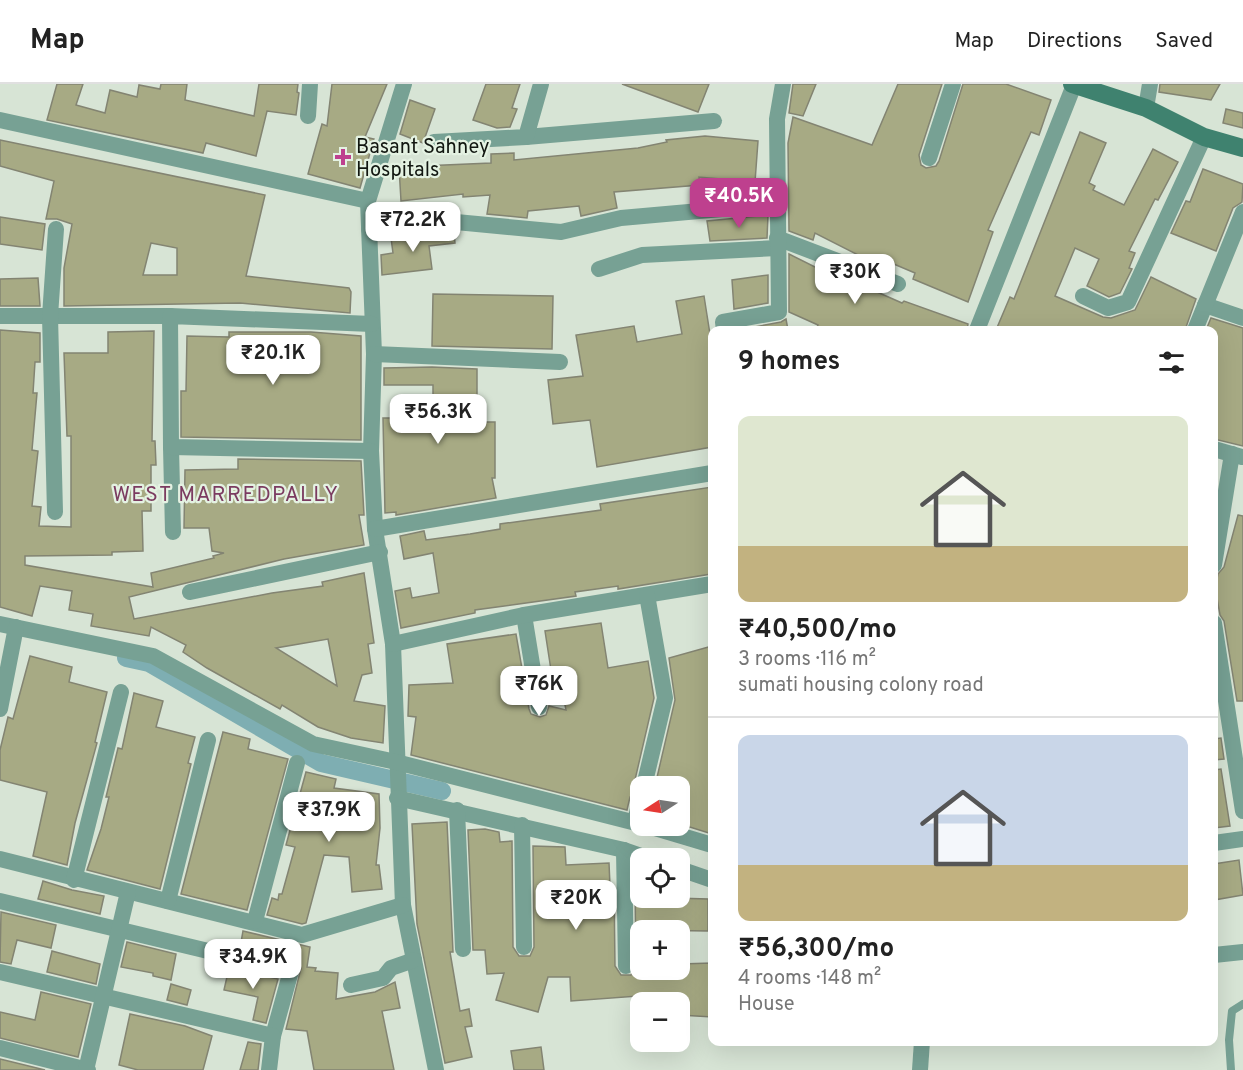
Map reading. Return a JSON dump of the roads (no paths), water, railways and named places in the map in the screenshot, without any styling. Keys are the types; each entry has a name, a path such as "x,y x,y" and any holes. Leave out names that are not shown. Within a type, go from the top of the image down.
{"main road":[{"path":"1073,85 1146,108 1204,137 1243,148"}],"street":[{"path":"308,116 310,84"},
{"path":"404,84 368,201 374,354 371,451 375,529 393,644 403,905 436,1070"},
{"path":"526,137 541,84"},
{"path":"724,326 779,312 777,119 783,84"},
{"path":"929,158 953,84"},
{"path":"1146,108 1150,84"},
{"path":"979,326 1073,85"},
{"path":"0,120 368,201"},
{"path":"434,142 526,137 714,121"},
{"path":"1083,296 1108,308 1128,302 1204,137"},
{"path":"369,229 456,222 561,232 621,218 777,204"},
{"path":"1197,326 1243,212"},
{"path":"55,512 50,316 56,229"},
{"path":"599,269 642,255 777,243 898,284"},
{"path":"1205,305 1243,318"},
{"path":"0,316 170,316 372,324"},
{"path":"170,316 173,532"},
{"path":"374,354 560,362"},
{"path":"171,447 371,451"},
{"path":"1218,451 1238,456 1218,547"},
{"path":"375,529 708,474"},
{"path":"190,592 380,552"},
{"path":"393,644 524,615 708,585"},
{"path":"646,776 665,698 647,595"},
{"path":"524,615 539,707"},
{"path":"0,709 11,631 153,656 314,744 396,766 630,822"},
{"path":"1218,645 1239,758 1243,811"},
{"path":"74,880 121,692"},
{"path":"168,901 208,740"},
{"path":"255,921 297,763"},
{"path":"397,793 630,852"},
{"path":"457,810 463,949"},
{"path":"522,825 524,947"},
{"path":"681,836 708,844"},
{"path":"1218,842 1243,839"},
{"path":"624,850 626,966"},
{"path":"0,859 74,880 255,921 302,934 403,905"},
{"path":"690,872 708,879"},
{"path":"0,1048 86,1070 128,892"},
{"path":"0,901 291,971 273,1036 269,1070"},
{"path":"1218,955 1243,952"},
{"path":"351,985 382,978 391,968 414,960"},
{"path":"0,972 103,998 273,1036"},
{"path":"920,1070 922,1046"}],"lane":[{"path":"1231,1070 1229,1040 1232,1011 1243,1004"}],"waterway":[{"path":"126,658 149,663 321,763 442,791"}],"place":[{"name":"Basant Sahney Hospitals","path":"343,157"}],"district":[{"name":"WEST MARREDPALLY","path":"226,494"}]}
